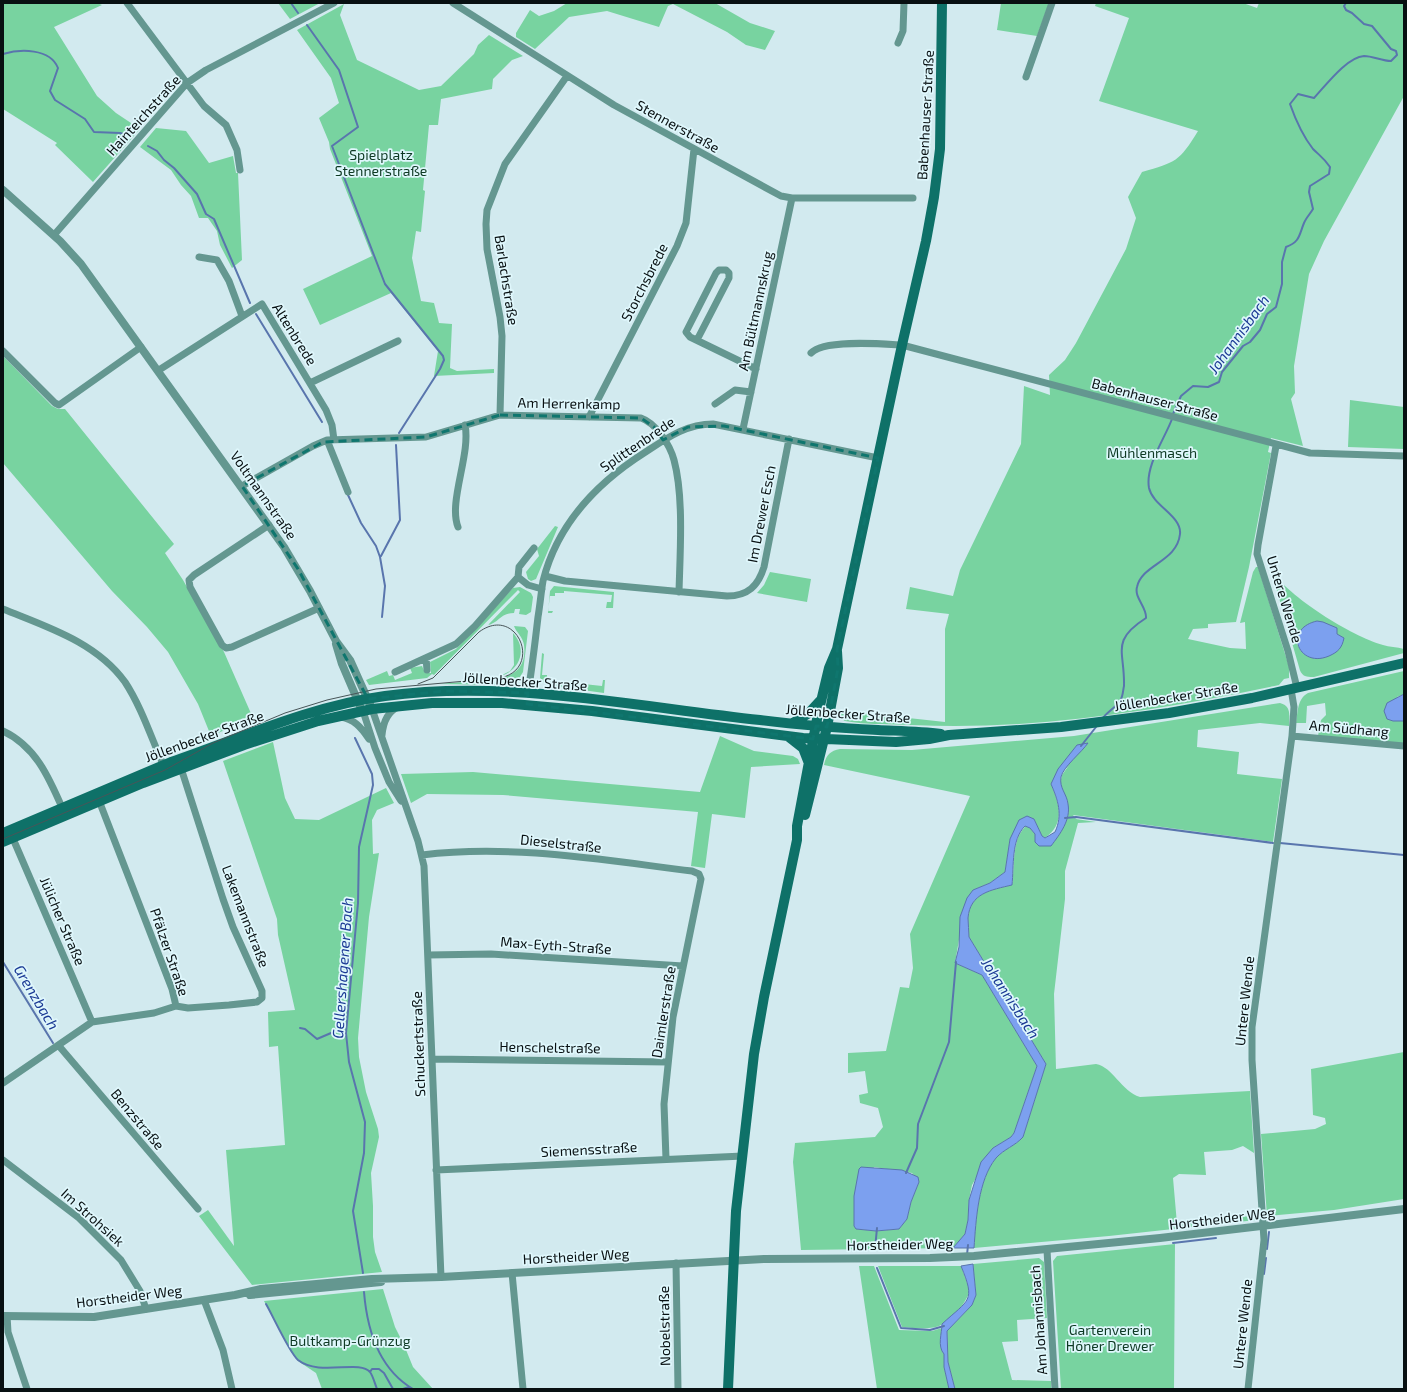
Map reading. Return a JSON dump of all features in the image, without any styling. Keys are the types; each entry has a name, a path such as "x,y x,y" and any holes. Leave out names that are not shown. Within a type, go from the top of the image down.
{"main road":[{"name":"Babenhauser Straße","path":"902,345 926,241 938,166 942,3"},
{"path":"797,840 797,826 813,739 831,661 837,649 902,345"},
{"path":"728,1389 736,1211 760,1017 797,840 803,824 827,727 838,668 837,649"},
{"name":"Jöllenbecker Straße","path":"3,842 9,834 298,717 363,700 444,690 486,690 528,693 816,726 949,735 1061,727 1212,706 1294,689 1404,663"},
{"name":"Splittenbrede","path":"527,704 528,693"},
{"path":"791,723 809,713 822,697"},
{"name":"Jöllenbecker Straße","path":"180,764 330,718 367,710 454,702 527,704 727,727 789,737 824,740 896,742 929,740 949,735"},
{"path":"789,737 806,752 808,763"}],"street":[{"path":"127,3 204,106 226,125 237,150 240,170"},
{"name":"Hainteichstraße","path":"54,235 187,83 206,70 334,3"},
{"name":"Stennerstraße","path":"453,3 614,105 769,190 792,198 913,198"},
{"path":"898,43 903,30 904,3"},
{"path":"1026,77 1052,3"},
{"name":"Barlachstraße","path":"500,415 502,336 500,316 487,249 487,210 506,164 567,76"},
{"name":"Storchsbrede","path":"589,417 678,246 686,223 694,149"},
{"name":"Voltmannstraße","path":"3,190 54,235 84,266 242,486 298,569 336,641 350,660 367,710"},
{"name":"Am Bültmannskrug","path":"743,429 792,198"},
{"path":"159,370 242,316 229,282 217,260 199,257"},
{"path":"697,340 729,278 729,273 726,270 719,270 716,273 687,328 688,335 697,340 756,369"},
{"name":"Altenbrede","path":"242,316 262,304 329,417 331,440"},
{"name":"Altenbrede","path":"310,383 398,341"},
{"name":"Babenhauser Straße","path":"811,352 816,348 844,344 902,345 1310,454 1404,456"},
{"path":"3,351 54,403 59,405 142,347"},
{"path":"715,404 735,390 751,392"},
{"name":"Am Herrenkamp","path":"242,486 305,450 331,440 416,438 438,434 500,415 646,420 654,427 663,440"},
{"name":"Splittenbrede","path":"528,693 542,589 545,576 560,538 571,520 588,499 622,468 663,440 676,432 695,425 713,424 878,458"},
{"path":"458,527 455,514 466,438 465,425"},
{"name":"Im Drewer Esch","path":"545,576 565,581 679,592 736,596 750,591 757,584 764,567 789,439"},
{"path":"331,440 348,492"},
{"path":"663,440 674,460 678,491 679,592"},
{"name":"Untere Wende","path":"1248,1389 1264,1240 1252,1060 1252,1027 1292,736 1294,707 1294,689 1288,650 1257,554 1276,446"},
{"path":"269,525 194,575 189,580 190,587 222,645 226,648 232,647 319,608"},
{"path":"395,672 447,649 460,640 518,577 518,567 534,548"},
{"path":"518,577 528,585 542,589"},
{"path":"3,609 70,637 97,653 114,669 135,700 165,770"},
{"path":"426,658 427,670"},
{"path":"382,737 383,728 390,712 401,706"},
{"name":"Schuckertstraße","path":"367,710 382,737 422,855 428,955 441,1277"},
{"name":"Schuckertstraße","path":"367,710 375,748 389,782 407,812"},
{"name":"Schuckertstraße","path":"330,718 348,719 355,722 363,730 375,748"},
{"path":"3,731 21,742 38,759 52,781 64,812"},
{"name":"Am Südhang","path":"1292,736 1404,746"},
{"name":"Lakemannstraße","path":"176,1006 194,1008 256,1002 262,998 263,995 223,900 180,764"},
{"name":"Pfälzer Straße","path":"3,1083 92,1022 154,1013 176,1006 172,989 98,797"},
{"name":"Jülicher Straße","path":"9,834 92,1022"},
{"name":"Dieselstraße","path":"422,855 467,852 521,852 697,872"},
{"name":"Daimlerstraße","path":"666,1159 664,1104 668,1062 673,1017 701,879 697,872"},
{"name":"Max-Eyth-Straße","path":"428,955 491,954 683,966"},
{"name":"Benzstraße","path":"59,1046 198,1209"},
{"name":"Henschelstraße","path":"432,1059 668,1062"},
{"name":"Siemensstraße","path":"436,1170 743,1156"},
{"name":"Im Strohsiek","path":"3,1160 79,1218 122,1260 140,1291 146,1309"},
{"name":"Horstheider Weg","path":"5,1316 80,1318 235,1295 262,1296 349,1287 395,1279 676,1263 974,1256 1047,1250 1404,1209"},
{"name":"Am Johannisbach","path":"1047,1250 1055,1389"},
{"name":"Nobelstraße","path":"676,1263 678,1389"},
{"path":"512,1273 523,1389"},
{"path":"204,1300 223,1350 232,1389"},
{"path":"5,1316 8,1332 27,1389"}],"highlighted area":[{"path":"500,415 641,418 654,427 663,440 688,427 724,426 878,458 837,649 838,668 827,727 816,726 813,739 527,704 528,693 444,691 368,699 298,569 242,486 323,442 426,437"}],"green space":[{"path":"3,3 97,3 102,5 54,27 97,96 116,113 140,129 93,182 55,145 57,143 3,109"},
{"path":"278,3 320,3 290,19"},
{"path":"567,3 715,3 750,23 775,31 765,50 746,45 727,32 673,4 668,6 659,27 607,11 569,17 535,49 516,37 516,33 530,10 539,16 554,11"},
{"path":"1001,3 1049,3 1037,36 997,30"},
{"name":"Mühlenmasch","path":"1096,3 1243,3 1257,8 1259,3 1404,3 1404,96 1324,241 1309,274 1294,366 1295,393 1291,399 1303,446 1271,438 1268,452 1271,453 1249,567 1236,622 1208,624 1208,628 1193,629 1188,639 1230,648 1246,649 1245,622 1240,623 1253,572 1256,567 1258,567 1289,667 1289,678 1284,679 1279,685 1188,703 1097,717 1051,722 958,726 870,724 845,721 840,718 835,710 945,722 945,629 949,614 906,609 910,587 953,596 960,570 1021,444 1024,386 1050,395 1049,375 1065,360 1076,343 1126,249 1136,218 1128,197 1142,172 1170,163 1176,159 1186,149 1198,131 1099,101 1129,18 1095,6"},
{"name":"Spielplatz Stennerstraße","path":"344,4 340,15 357,60 419,90 441,86 474,54 478,45 489,35 523,56 512,60 493,79 492,89 441,99 438,125 429,125 421,232 416,231 412,258 421,301 434,303 439,323 452,324 450,368 457,371 494,369 494,373 434,376 438,351 391,293 320,325 303,289 372,256 319,118 339,103 331,78 297,30"},
{"path":"156,128 186,131 209,163 233,156 236,173 238,173 242,260 232,268 220,245 217,231 208,218 199,218 191,196 181,185 171,170 140,147"},
{"path":"3,356 52,406 58,409 65,409 174,544 165,553 183,580 224,652 253,718 211,736 198,704 168,652 147,627 112,591 3,463"},
{"path":"1350,400 1404,407 1404,449 1348,447"},
{"path":"555,526 558,527 536,579 531,581 528,579 526,572 539,556 537,549"},
{"path":"1271,570 1292,592 1338,624 1385,646 1404,649 1404,653 1314,677 1304,675 1299,667","holes":["1311,623 1337,634 1339,637 1301,651 1297,644 1298,635"]},
{"path":"770,572 811,579 807,602 757,593 764,585"},
{"path":"554,586 614,592 613,608 606,608 607,602 611,602 612,595 564,591 564,593 555,593 555,596 550,596 549,607 550,591"},
{"path":"520,587 531,593 533,597 531,612 526,615 519,614 520,609 515,609 514,613 509,613 488,625 520,592 518,590 434,675 432,674 427,678 369,685 366,680 387,671 389,676 393,675 395,680 412,673 410,668 422,666 425,673 431,673 430,662 456,649 513,588"},
{"path":"514,626 525,627 528,631 523,672 516,683 506,685 438,684 494,679 510,675 517,670 522,664 524,645"},
{"path":"513,633 518,639 521,652 520,659 510,671 514,665"},
{"path":"542,653 544,654 542,675 547,675 547,680 602,686 603,680 605,680 604,693 546,685 540,678"},
{"path":"1404,671 1404,694 1397,697 1393,721 1404,721 1404,744 1318,736 1321,720 1326,715 1325,703 1307,706 1306,723 1296,723 1300,702 1308,693"},
{"path":"1280,703 1284,704 1288,709 1289,726 1260,723 1198,730 1197,747 1239,752 1237,774 1282,779 1273,842 1073,815 1076,819 1096,822 1078,823 1065,871 1065,899 1054,994 1056,1069 1096,1064 1102,1066 1128,1090 1140,1097 1250,1091 1254,1153 1243,1146 1232,1150 1204,1152 1206,1175 1179,1174 1173,1178 1177,1224 1259,1215 1256,1220 1109,1236 974,1248 979,1201 985,1177 996,1158 1023,1137 1046,1064 969,937 968,918 973,903 977,898 989,891 1012,885 1014,854 1018,838 1026,826 1035,834 1035,842 1043,846 1067,819 1068,804 1060,784 1062,775 1069,765 1051,784 1059,813 1056,826 1052,832 1045,838 1042,836 1034,819 1010,839 1005,872 990,883 973,890 960,917 961,928 955,963 982,975 1037,1066 1014,1133 1011,1137 993,1148 972,1185 965,1234 953,1248 801,1250 793,1162 795,1143 875,1137 883,1127 878,1108 860,1103 859,1095 868,1093 865,1071 848,1073 848,1053 886,1051 900,987 909,988 913,968 910,934 970,796 824,765 826,759 831,752 840,749 912,750 1074,736","holes":["874,1167 912,1173 919,1182 911,1202 907,1219 899,1229 876,1231 857,1229 854,1226 855,1211"]},
{"path":"720,736 754,751 793,756 798,759 800,764 751,767 745,818 712,814 705,868 691,866 698,812 503,795 427,794 411,803 401,774 473,772 700,792"},
{"path":"273,742 285,798 295,819 319,820 386,788 394,803 377,810 372,820 373,854 379,853 369,917 358,1038 359,1057 366,1092 378,1129 379,1137 371,1173 373,1237 375,1252 382,1272 252,1285 199,1216 208,1210 234,1246 226,1150 285,1145 278,1046 269,1047 268,1012 295,1010 278,935 277,919 223,761"},
{"path":"1404,1052 1404,1199 1334,1210 1267,1216 1261,1134 1315,1129 1326,1124 1325,1118 1313,1115 1311,1069"},
{"name":"Gartenverein Höner Drewer","path":"1175,1244 1174,1389 1061,1389 1053,1261 1057,1256"},
{"path":"1039,1258 1044,1262 1047,1318 1017,1320 1018,1341 1002,1342 1012,1380 1051,1381 1051,1389 955,1389 948,1362 947,1331 972,1305 976,1295 973,1264"},
{"path":"859,1266 874,1266 899,1330 932,1331 942,1328 940,1345 944,1354 944,1367 949,1389 877,1389"},
{"path":"878,1266 961,1266 970,1291 958,1311 949,1320 939,1326 930,1328 902,1327"},
{"name":"Bultkamp-Grünzug","path":"383,1289 395,1327 413,1367 433,1389 322,1389 316,1373 298,1361 291,1352 264,1301"}],"water":[{"path":"1317,621 1337,628 1337,634 1344,638 1341,647 1335,653 1318,659 1303,653 1299,646 1298,639 1300,632 1306,625"},
{"path":"1404,694 1404,721 1393,721 1387,719 1384,711 1387,703"},
{"path":"1088,743 1062,773 1061,784 1067,800 1068,816 1058,837 1051,846 1039,846 1035,842 1035,834 1030,828 1025,826 1017,838 1015,846 1012,885 983,894 977,898 970,910 968,918 969,937 1046,1064 1023,1137 996,1158 985,1177 979,1201 974,1248 953,1248 965,1234 968,1220 969,1200 981,1162 993,1148 1011,1137 1014,1133 1037,1066 982,975 955,963 959,947 960,917 967,898 973,890 990,883 1005,872 1010,839 1019,820 1027,816 1034,819 1042,836 1045,838 1055,832 1059,820 1059,808 1051,784 1058,769 1077,745"},
{"path":"861,1167 902,1170 918,1177 919,1182 911,1202 907,1219 899,1229 876,1231 856,1229 854,1226 854,1196 859,1169"},
{"path":"973,1264 976,1295 972,1305 947,1331 948,1362 955,1389 949,1389 944,1367 944,1354 940,1343 942,1324 964,1304 967,1299 969,1294 968,1287 961,1266"}],"waterway":[{"path":"291,3 298,13"},
{"name":"Johannisbach","path":"1173,414 1181,396 1193,386 1208,387 1219,382 1222,372 1243,346 1250,342 1260,330 1267,314 1276,307 1282,284 1282,262 1286,247 1297,240 1305,221 1313,209 1309,192 1310,186 1329,174 1330,167 1313,149 1306,138 1297,122 1290,104 1298,94 1314,98 1337,72 1357,58 1367,56 1391,61 1397,55 1396,51 1391,49 1372,26 1364,24 1352,13 1346,10 1344,6 1346,3"},
{"path":"307,25 339,70 358,127 332,146 385,284 443,356 444,360 440,369 399,433"},
{"name":"Gellershagener Bach","path":"3,54 18,51 42,53 54,61 58,68 50,91 55,100 85,119 94,132 120,133 127,135"},
{"name":"Gellershagener Bach","path":"148,146 157,151 164,160 174,168 197,194 206,214 214,219 250,303"},
{"name":"Gellershagener Bach","path":"256,314 322,422"},
{"name":"Johannisbach","path":"1102,719 1118,703 1122,696 1124,686 1122,655 1123,640 1135,626 1146,618 1145,610 1137,595 1137,587 1140,579 1145,573 1173,551 1180,534 1177,522 1156,500 1149,488 1150,471 1156,452 1172,419"},
{"path":"381,556 400,520 396,445"},
{"name":"Gellershagener Bach","path":"348,495 361,523 376,546 380,557 385,586 382,617"},
{"name":"Johannisbach","path":"1081,746 1096,727"},
{"name":"Gellershagener Bach","path":"355,738 372,774 373,785 359,847 358,903 346,1033 349,1062 365,1122 364,1153 353,1211 363,1273"},
{"path":"1065,818 1076,817 1273,843"},
{"path":"1280,843 1404,855"},
{"name":"Grenzbach","path":"3,962 53,1043"},
{"path":"906,1173 917,1148 918,1124 949,1042 956,962"},
{"path":"300,1028 305,1029 317,1039 331,1033"},
{"path":"875,1249 877,1228"},
{"path":"1267,1249 1269,1232"},
{"path":"1173,1243 1216,1238"},
{"name":"Johannisbach","path":"967,1255 968,1245"},
{"path":"1264,1274 1266,1258"},
{"path":"877,1268 901,1328 930,1330 944,1326"},
{"name":"Gellershagener Bach","path":"364,1292 368,1320 372,1334 383,1359 391,1371 401,1381 413,1389"},
{"name":"Grenzbach","path":"266,1304 286,1342 298,1360 307,1365 317,1367 365,1368 370,1372 377,1389"},
{"path":"370,1372 372,1369 379,1369 384,1373 393,1389"},
{"name":"Gellershagener Bach","path":"403,1389 409,1387"}],"tram line":[{"path":"3,839 165,770 213,743 285,713 327,700 376,689 500,678 513,672 521,663 523,652 520,641 514,632 504,626 493,626 479,632 433,678 418,684"}]}
